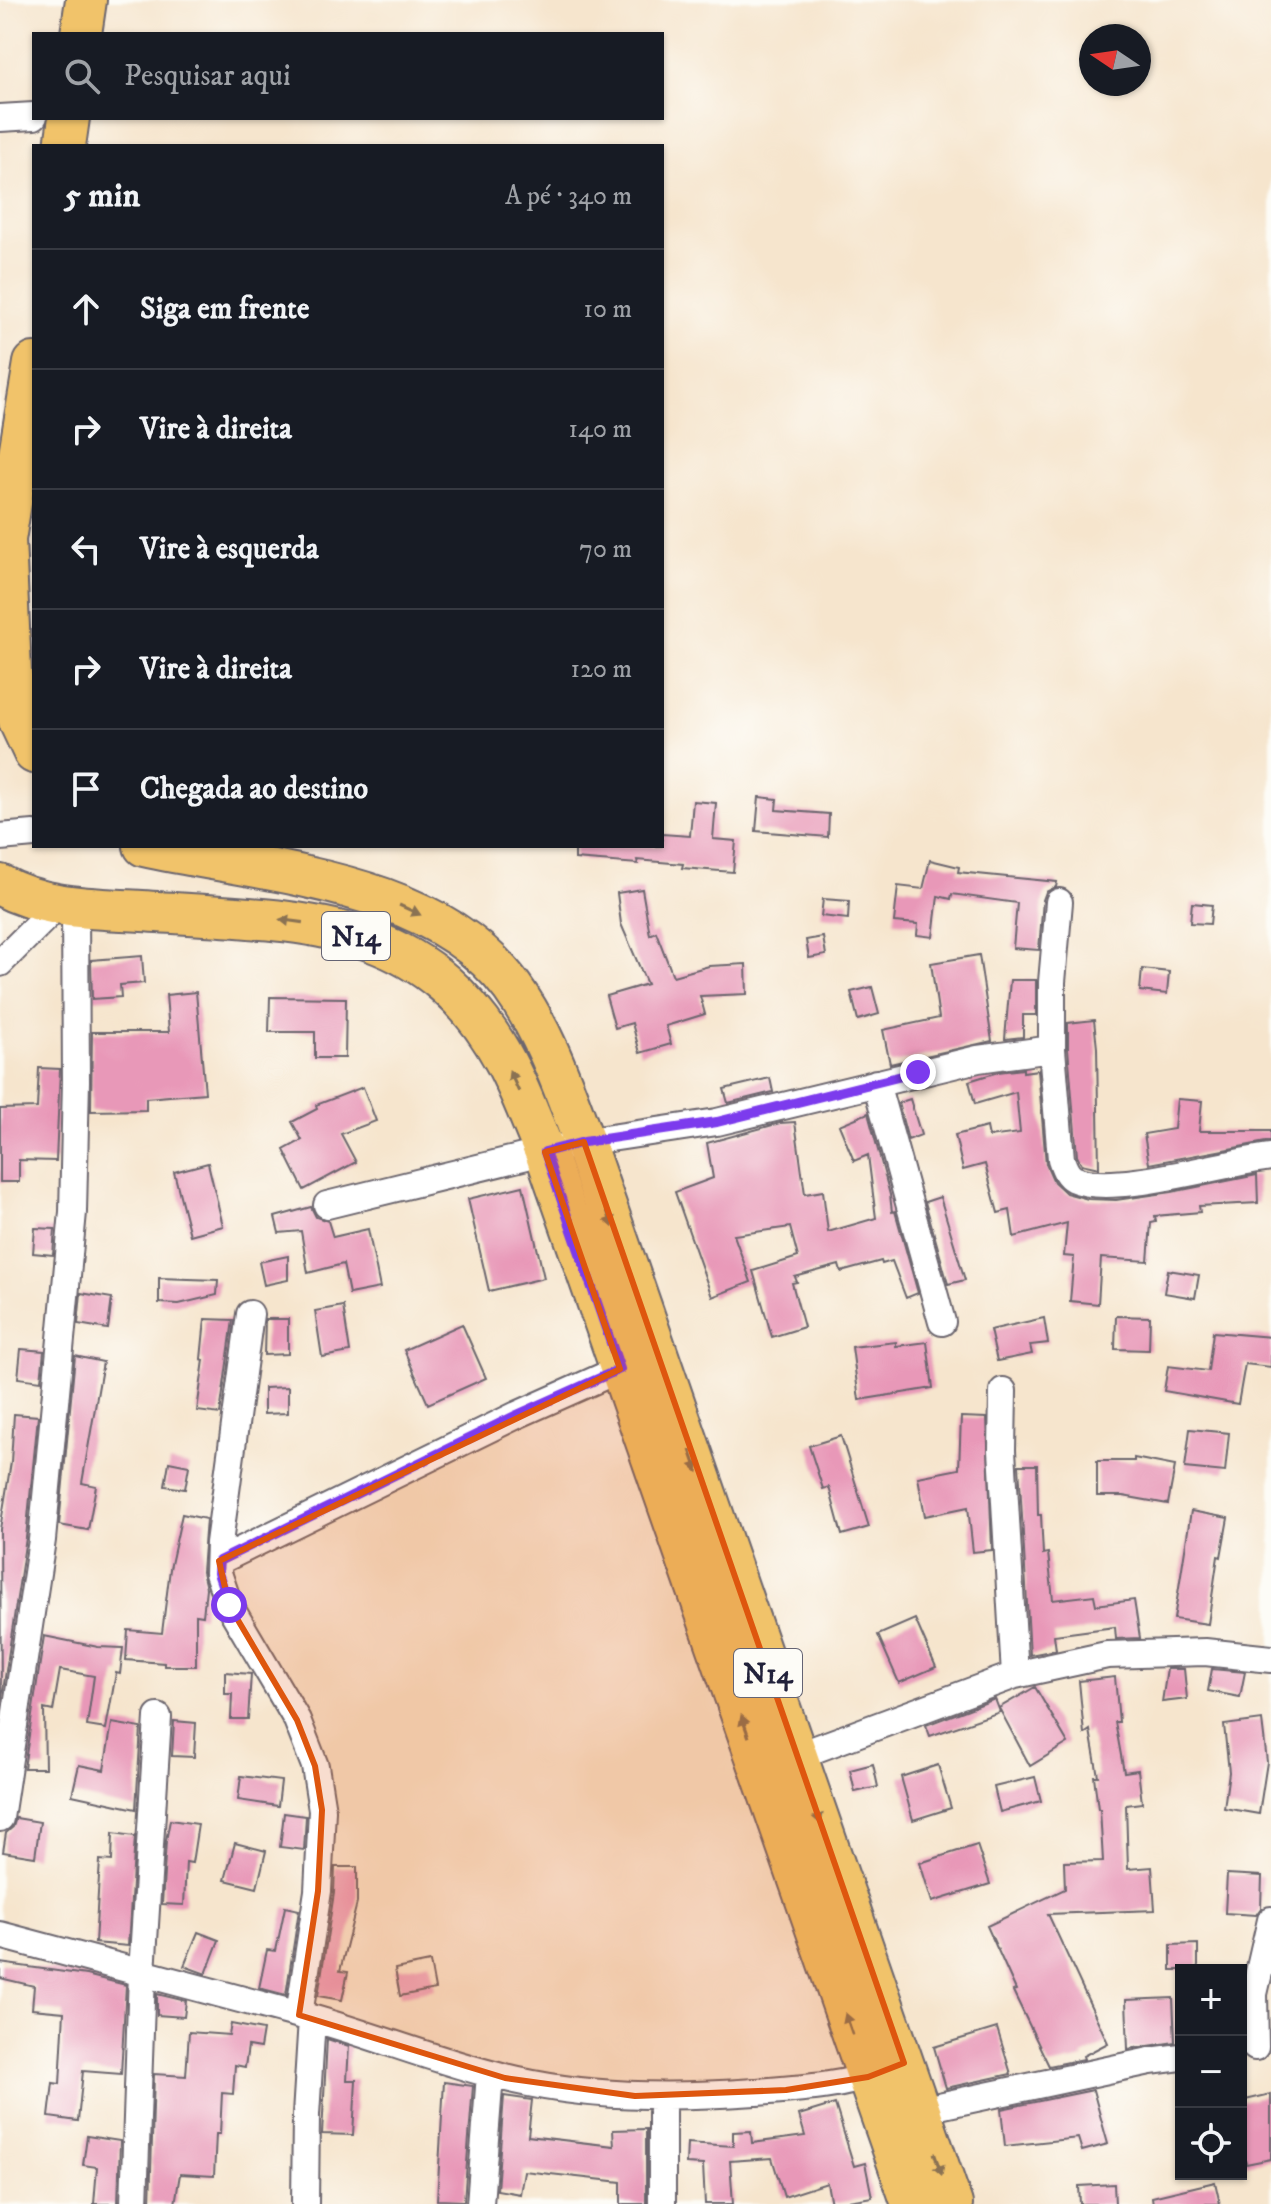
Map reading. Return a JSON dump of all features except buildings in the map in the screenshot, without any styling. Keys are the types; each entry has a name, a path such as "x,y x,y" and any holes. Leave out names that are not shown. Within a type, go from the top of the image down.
{"main road":[{"path":"81,32 86,0"},
{"path":"65,144 69,120"},
{"path":"32,375 2,554 11,671 19,721 32,749"},
{"name":"N14","path":"154,848 339,885 376,896 439,923 472,944 511,986 552,1055 904,2063 901,2115 912,2204"},
{"name":"N14","path":"0,885 18,895 66,906 295,921 347,932 392,949 429,969 470,1009 505,1062 545,1152 868,2077 901,2115 952,2204"}],"street":[{"path":"0,118 32,116"},
{"path":"0,837 32,834"},
{"path":"1059,902 1052,982 1052,1049 1061,1159 1067,1174 1076,1180 1123,1183 1271,1157"},
{"path":"0,963 66,906"},
{"path":"0,1818 42,1540 73,1212 76,1081 66,906"},
{"path":"327,1205 584,1142 717,1122 978,1059 1052,1049"},
{"path":"876,1083 942,1322"},
{"path":"250,1314 218,1573 229,1605 297,1720 315,1766 322,1810 318,1891 305,2017 305,2204"},
{"path":"219,1561 517,1415 620,1369"},
{"path":"1003,1391 1002,1450 1015,1675"},
{"path":"797,1756 1015,1675 1107,1655 1205,1652 1271,1659"},
{"path":"134,2204 142,1973 158,1717"},
{"path":"1256,2046 1254,1994 1271,1920"},
{"path":"0,1935 305,2017 490,2074 562,2088 662,2097 786,2090 868,2077 904,2063"},
{"path":"901,2115 1175,2058"},
{"path":"480,2204 490,2074"},
{"path":"662,2097 662,2204"}],"highlighted area":[{"path":"584,1142 904,2063 868,2077 786,2090 635,2096 505,2078 299,2015 318,1891 322,1810 315,1766 297,1720 229,1605 219,1561 620,1369 545,1152"}],"route":[{"path":"229,1605 218,1573 219,1561 517,1415 620,1369 545,1152 584,1142 717,1122 918,1072"}]}
